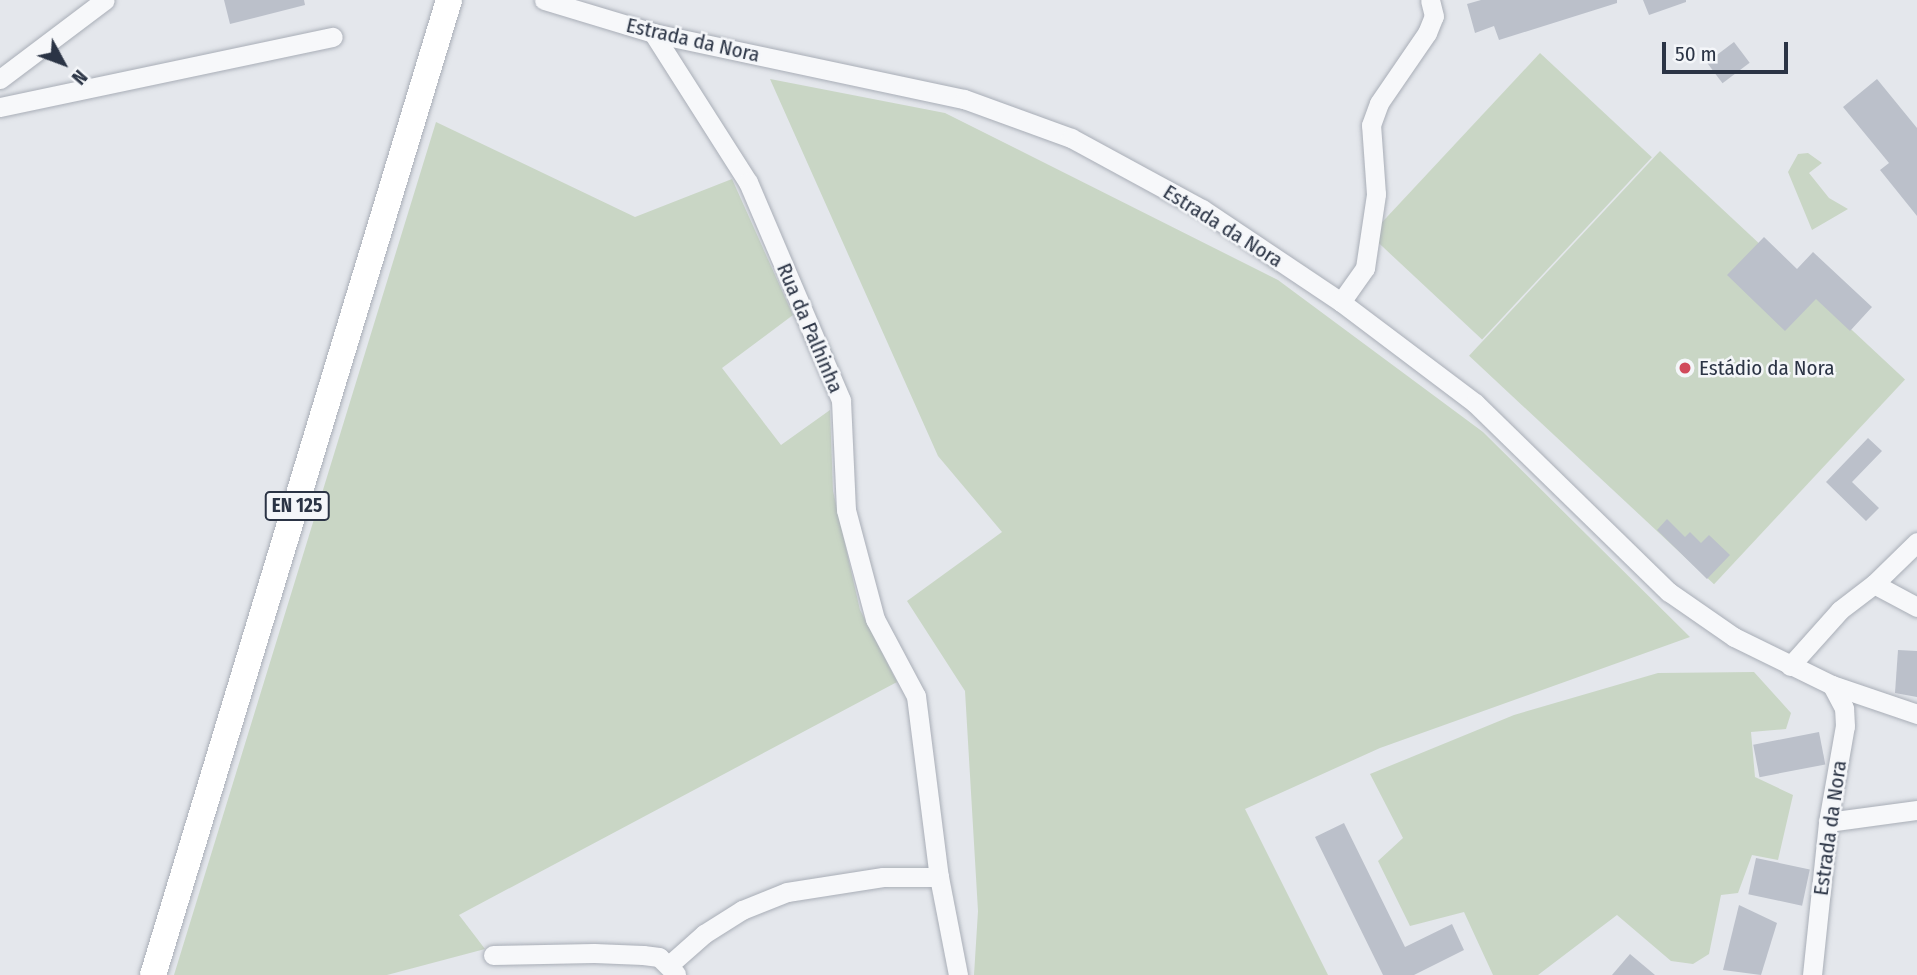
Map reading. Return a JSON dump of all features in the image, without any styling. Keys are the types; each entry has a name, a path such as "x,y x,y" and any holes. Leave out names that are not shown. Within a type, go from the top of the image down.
{"main road":[{"name":"EN 125","path":"153,975 450,0"}],"street":[{"path":"0,79 104,0"},
{"name":"Estrada da Nora","path":"544,0 653,33 964,99 1071,138 1202,209 1341,302 1475,403 1669,592 1734,637 1832,685 1917,714"},
{"path":"1341,302 1365,268 1376,194 1371,125 1379,103 1427,33 1434,16 1430,0"},
{"name":"Rua da Palhinha","path":"653,33 748,182 841,400 846,510 875,619 916,696 939,877 958,975"},
{"path":"0,107 333,37"},
{"path":"1790,666 1840,610 1874,584 1917,542"},
{"path":"1874,584 1917,607"},
{"name":"Estrada da Nora","path":"1812,975 1828,822 1846,726 1844,708 1832,685"},
{"path":"1846,726 1857,714 1880,702"},
{"path":"1828,822 1917,810"},
{"path":"493,955 643,955 659,957 673,970 704,933 742,910 787,892 883,877 939,877"}],"green space":[{"path":"1540,53 1652,157 1482,339 1370,235"},
{"path":"770,79 945,113 1278,280 1483,432 1690,637 1380,748 1245,809 1328,975 974,975 978,911 965,691 907,601 1002,532 938,456"},
{"path":"436,122 635,217 732,179 793,315 722,368 781,445 830,410 833,491 860,610 897,682 459,915 485,949 387,975 174,975"},
{"name":"Estádio da Nora","path":"1660,151 1905,379 1714,584 1469,356"},
{"path":"1808,153 1822,163 1809,173 1829,198 1848,209 1812,230 1788,172 1798,154"},
{"path":"1754,672 1791,713 1786,729 1751,732 1755,777 1793,795 1778,860 1752,855 1738,893 1721,895 1709,954 1693,964 1671,961 1617,915 1538,975 1493,975 1464,912 1410,926 1378,861 1403,838 1370,774 1514,715 1658,673"}],"building":[{"path":"224,0 304,0 305,5 230,24"},
{"path":"1481,0 1617,0 1617,3 1499,40 1494,26 1475,33 1467,4"},
{"path":"1643,0 1686,0 1686,2 1649,15"},
{"path":"1734,42 1750,63 1722,83 1707,62"},
{"path":"1877,79 1917,128 1917,216 1880,170 1889,163 1843,107"},
{"path":"1764,237 1797,269 1813,252 1872,307 1850,331 1816,299 1785,331 1727,275"},
{"path":"1868,438 1882,451 1852,482 1879,508 1866,521 1826,482"},
{"path":"1667,519 1685,537 1690,532 1701,543 1709,535 1730,555 1707,579 1657,530"},
{"path":"1898,650 1917,651 1917,697 1895,693"},
{"path":"1819,732 1825,764 1760,777 1753,745"},
{"path":"1344,823 1405,947 1452,924 1464,950 1414,975 1383,975 1315,837"},
{"path":"1756,858 1810,869 1802,906 1748,894"},
{"path":"1739,905 1777,923 1761,975 1723,970"},
{"path":"1630,954 1655,975 1612,975"}],"place":[{"name":"Estádio da Nora","path":"1685,368"}]}
